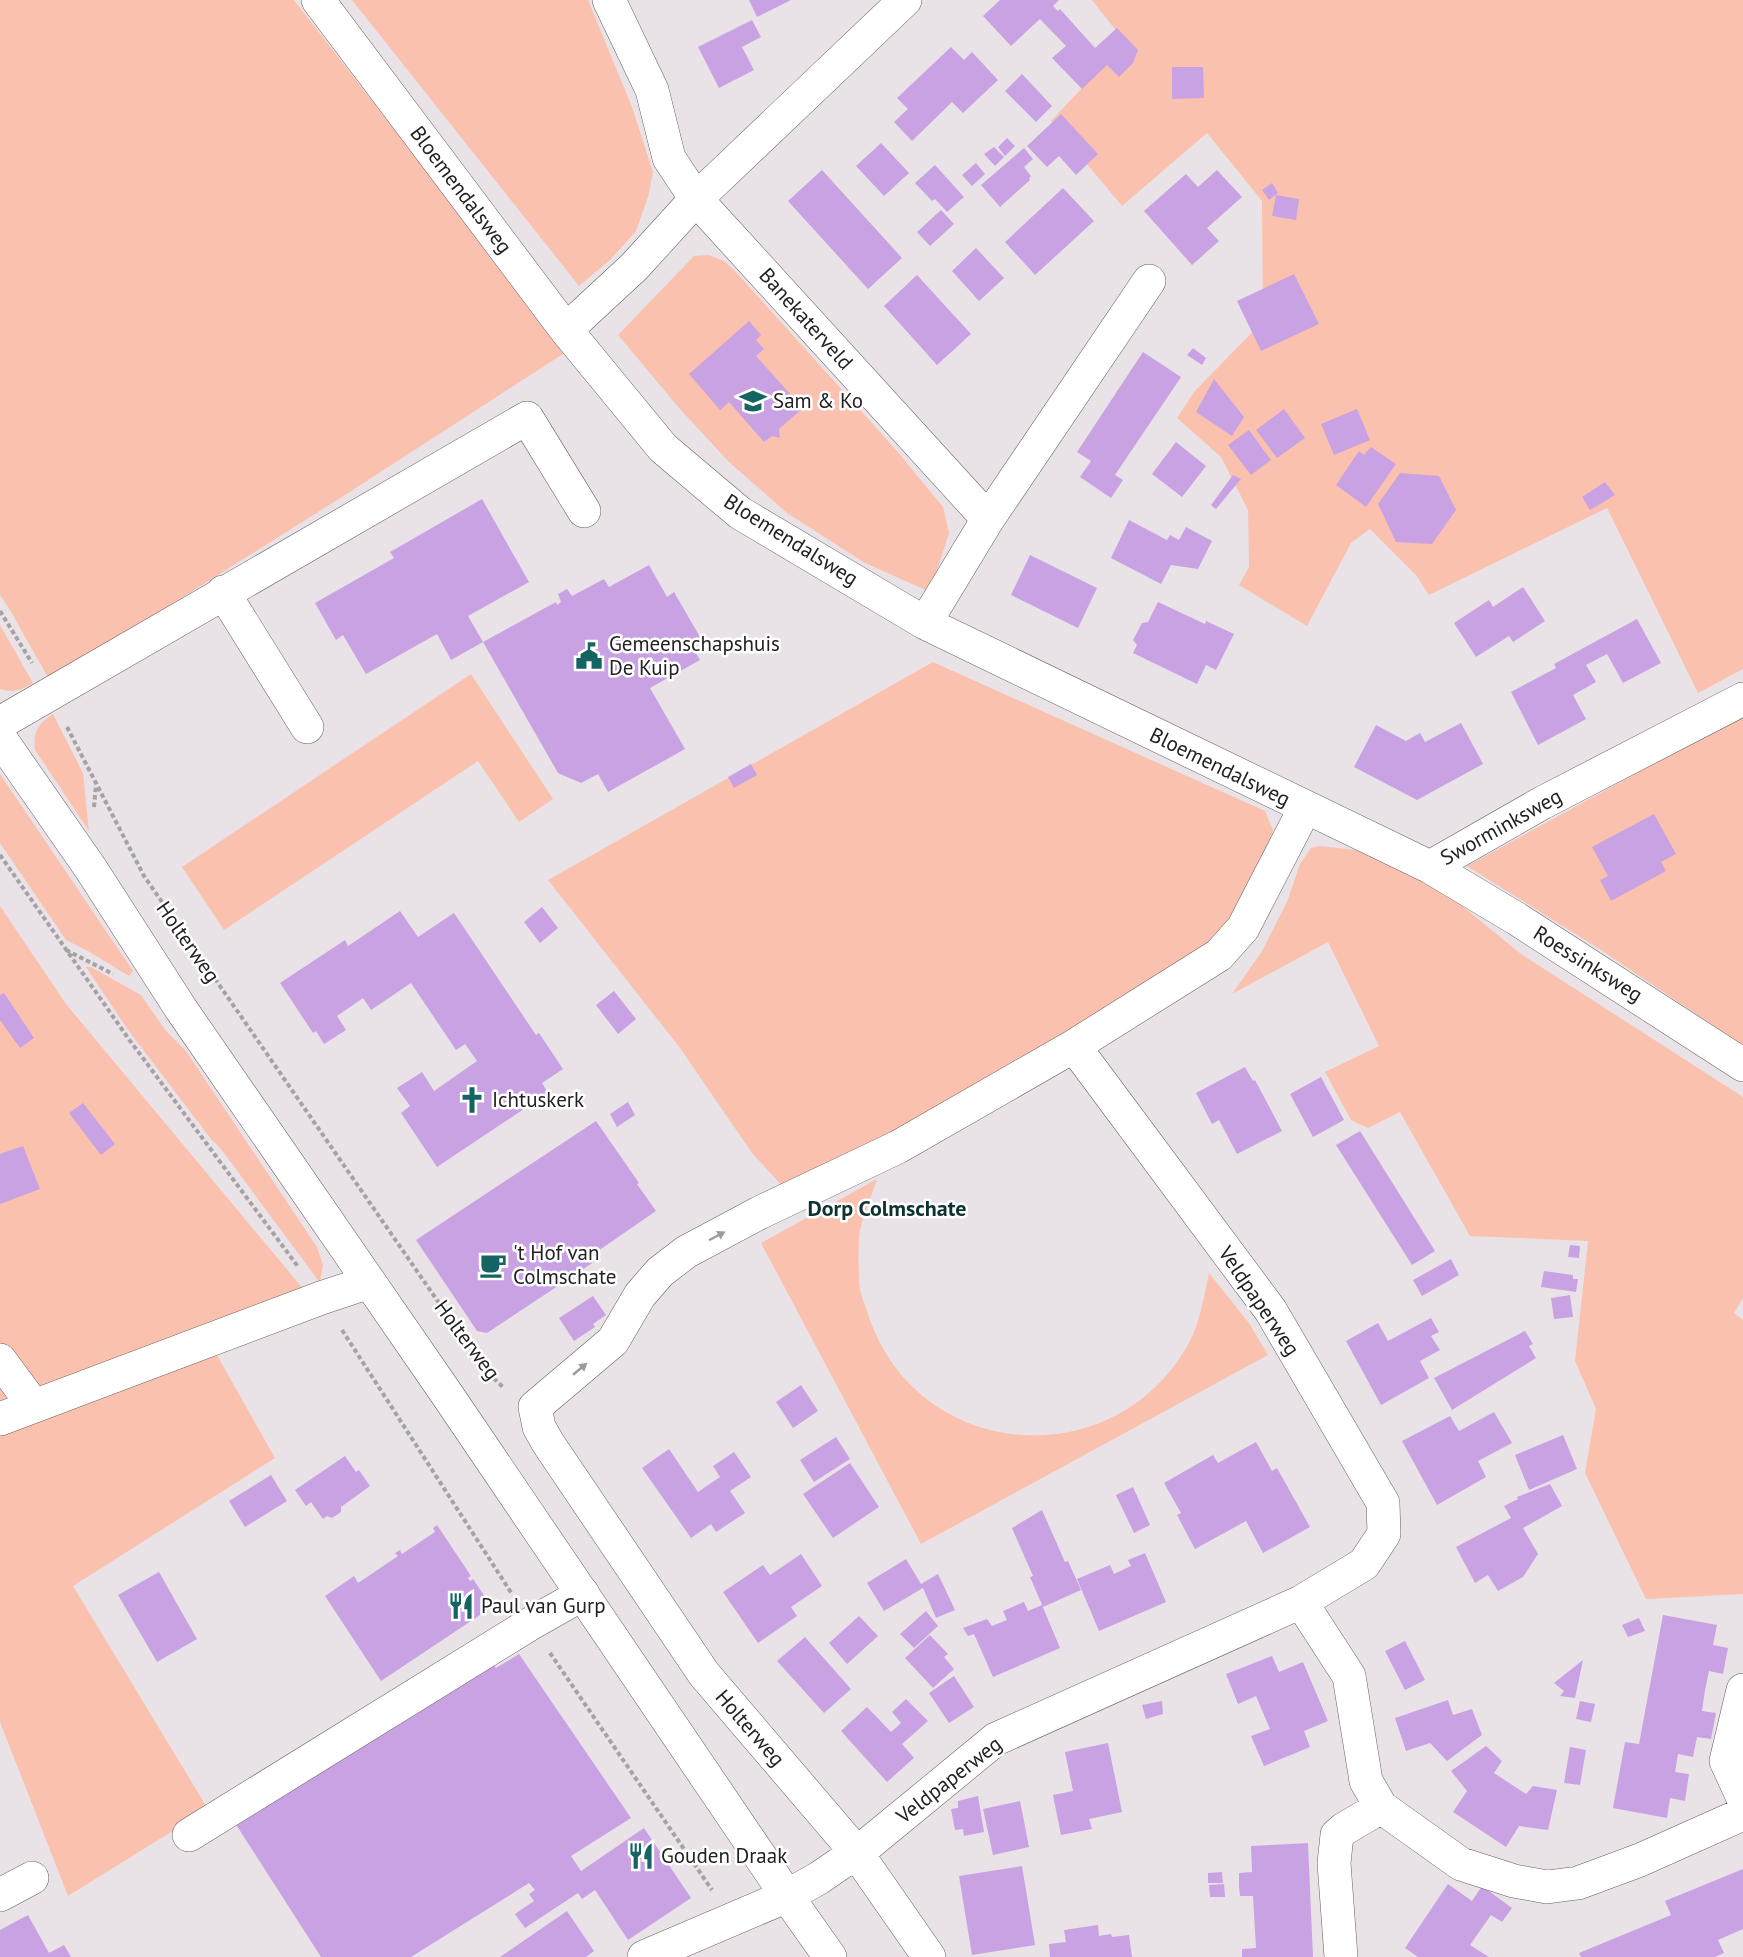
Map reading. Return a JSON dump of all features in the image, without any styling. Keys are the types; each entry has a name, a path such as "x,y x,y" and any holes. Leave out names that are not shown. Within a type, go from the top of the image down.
{"street":[{"name":"Bloemendalsweg","path":"318,0 566,330 663,448 740,513 925,623 1305,808"},
{"name":"Banekaterveld","path":"609,0 652,90 669,158 696,199 988,519"},
{"path":"566,330 634,267 696,199 906,0"},
{"path":"925,623 988,519 1149,281"},
{"path":"0,723 527,418 584,512"},
{"path":"224,592 307,728"},
{"name":"Sworminksweg","path":"1305,808 1430,867 1542,803 1743,699"},
{"name":"Holterweg","path":"0,738 91,869 181,1009 830,1957"},
{"path":"535,1407 614,1341 640,1295 660,1272 686,1252 759,1213 898,1147 1074,1046 1219,955 1243,928 1305,808"},
{"name":"Roessinksweg","path":"1430,867 1517,919 1743,1065"},
{"name":"Veldpaperweg","path":"644,1957 787,1896 819,1878 872,1841 996,1739 1301,1602 1364,1564 1384,1534 1383,1503 1271,1311 1074,1046"},
{"path":"0,1419 369,1282"},
{"path":"0,1359 34,1406"},
{"name":"Holterweg","path":"535,1407 539,1427 548,1443 704,1674 856,1851 929,1957"},
{"path":"189,1835 530,1624 583,1594"},
{"path":"1301,1602 1348,1676 1366,1781 1381,1807 1461,1863 1514,1881 1547,1887 1578,1883 1640,1860 1743,1814"},
{"path":"1743,1690 1726,1761 1743,1798"},
{"path":"1341,1957 1334,1863 1337,1835 1381,1807"},
{"path":"0,1895 32,1878"}],"path":[{"name":"Holterweg","path":"96,784 154,892 486,1371 504,1389 535,1407"},
{"path":"0,855 135,1048 321,1298 530,1624 732,1920"}],"shaded area":[{"path":"0,0 294,0 566,352 50,681 0,595"},
{"path":"352,0 588,0 632,107 653,172 648,197 636,231 610,260 579,286"},
{"path":"1092,0 1743,0 1743,669 1698,693 1607,508 1429,595 1416,575 1370,529 1351,543 1307,626 1239,585 1249,567 1248,510 1221,457 1177,418 1194,392 1263,321 1262,201 1207,133 1122,206 1051,121 1125,42"},
{"path":"709,255 724,261 734,270 897,451 943,507 949,533 930,592 865,563 787,513 729,462 679,408 618,335 694,256"},
{"path":"0,625 33,683 21,689 9,691 0,689"},
{"path":"933,662 1265,811 1273,830 1270,855 1228,925 1201,953 1052,1044 786,1190 752,1153 680,1048 548,880"},
{"path":"471,674 553,799 519,822 478,761 224,930 182,867"},
{"path":"53,714 83,773 89,831 35,750 37,729"},
{"path":"1743,715 1743,1046 1601,950 1467,866"},
{"path":"0,774 133,971 129,976 66,940 0,843"},
{"path":"1320,846 1356,850 1408,870 1461,905 1521,954 1743,1097 1743,1298 1734,1313 1743,1320 1743,1594 1646,1599 1585,1473 1596,1409 1575,1361 1588,1241 1470,1236 1400,1112 1368,1128 1351,1120 1325,1072 1379,1046 1328,942 1232,994 1262,951 1287,902 1300,864 1311,848"},
{"path":"0,906 66,1004 305,1291 0,1405"},
{"path":"86,967 91,967 141,995 166,1031 186,1051 317,1247 323,1265 320,1283 221,1149 128,1030"},
{"path":"877,1179 859,1235 859,1284 867,1311 891,1361 926,1399 969,1423 1017,1435 1066,1433 1113,1417 1155,1387 1189,1343 1199,1318 1209,1273 1249,1323 1268,1355 921,1544 761,1243"},
{"path":"214,1350 275,1458 73,1586 208,1809 68,1896 0,1722 0,1432"}],"building":[{"path":"749,0 791,0 757,17"},
{"path":"1000,0 1059,0 1053,6 1058,11 1060,9 1095,48 1117,28 1138,50 1133,63 1119,77 1107,65 1082,89 1052,58 1066,46 1040,19 1011,46 983,16"},
{"path":"752,20 761,37 742,47 754,70 719,88 698,47"},
{"path":"951,47 964,60 972,52 998,80 963,113 952,102 912,141 894,122 908,109 897,98"},
{"path":"1172,67 1203,67 1204,98 1172,99"},
{"path":"1022,74 1052,106 1036,122 1005,91"},
{"path":"1061,114 1098,154 1076,175 1059,156 1047,167 1027,146"},
{"path":"1007,138 1015,146 1005,156 998,147"},
{"path":"881,143 909,173 884,196 856,166"},
{"path":"994,147 1004,157 995,166 984,154"},
{"path":"1024,148 1033,159 1024,167 1031,176 1030,180 1000,207 981,185"},
{"path":"976,163 985,174 972,186 962,175"},
{"path":"935,165 964,197 947,212 935,199 932,201 915,183"},
{"path":"822,170 902,258 868,289 788,201"},
{"path":"1217,170 1242,197 1207,228 1219,241 1192,265 1144,211 1186,174 1198,187"},
{"path":"1272,183 1278,193 1269,200 1262,190"},
{"path":"1063,188 1094,221 1035,275 1005,242"},
{"path":"1276,195 1299,199 1296,220 1272,216"},
{"path":"941,210 954,224 930,246 917,232"},
{"path":"976,248 1004,278 979,301 952,271"},
{"path":"1294,274 1319,324 1261,351 1237,301"},
{"path":"917,275 971,334 937,365 884,306"},
{"path":"749,321 761,335 756,340 764,349 756,356 803,408 779,429 780,438 772,436 764,442 729,402 720,410 689,374"},
{"path":"1193,348 1206,358 1202,365 1187,355"},
{"path":"1143,352 1181,377 1115,475 1123,480 1111,498 1080,477 1091,461 1077,452"},
{"path":"1214,379 1244,417 1232,436 1196,412"},
{"path":"1284,409 1305,438 1277,458 1256,430"},
{"path":"1357,409 1370,440 1334,455 1321,424"},
{"path":"1249,430 1271,460 1251,475 1228,445"},
{"path":"1176,442 1206,466 1182,497 1152,474"},
{"path":"1371,447 1396,464 1366,507 1336,485 1359,451 1364,455"},
{"path":"1400,473 1439,476 1456,510 1432,544 1396,542 1378,504"},
{"path":"1233,475 1241,479 1216,509 1211,505"},
{"path":"1605,482 1615,495 1590,510 1582,497"},
{"path":"482,499 529,582 468,616 483,642 451,660 437,634 366,674 343,635 336,640 315,603 394,558 390,552"},
{"path":"1129,520 1167,540 1170,535 1179,540 1186,527 1212,541 1198,569 1171,565 1161,584 1111,558"},
{"path":"1030,555 1097,588 1078,628 1011,595"},
{"path":"649,565 667,597 674,592 700,637 690,643 700,660 650,688 685,749 608,792 598,774 581,783 558,773 483,642 556,602 557,605 561,602 558,594 567,589 572,596 604,579 609,587"},
{"path":"1523,587 1545,621 1513,642 1509,636 1476,657 1454,623 1489,600 1493,607"},
{"path":"1158,602 1205,624 1206,621 1234,634 1216,670 1206,665 1197,684 1133,653 1137,645 1133,640 1142,623 1148,622"},
{"path":"1637,619 1661,663 1623,683 1607,654 1586,665 1596,682 1573,695 1586,719 1538,745 1511,692 1556,668 1554,664"},
{"path":"1461,723 1483,764 1417,800 1354,767 1376,725 1406,741 1420,733 1425,742"},
{"path":"751,764 757,775 734,788 728,777"},
{"path":"1654,814 1676,854 1661,862 1666,871 1611,901 1600,880 1608,876 1592,847"},
{"path":"542,907 558,928 540,943 524,922"},
{"path":"400,911 418,937 454,913 536,1035 539,1033 563,1069 542,1083 548,1093 437,1167 401,1113 410,1106 397,1088 422,1072 434,1091 477,1061 465,1044 456,1050 411,983 371,1010 363,998 337,1016 346,1030 324,1044 316,1031 313,1033 280,983 345,940 348,946"},
{"path":"614,991 636,1019 618,1034 596,1005"},
{"path":"4,993 34,1038 20,1048 0,1020 0,995"},
{"path":"1245,1067 1253,1081 1255,1080 1282,1131 1237,1154 1219,1120 1212,1124 1196,1093"},
{"path":"1321,1077 1344,1120 1313,1137 1290,1094"},
{"path":"628,1102 635,1115 617,1127 610,1114"},
{"path":"83,1103 115,1144 101,1155 69,1113"},
{"path":"596,1121 656,1211 598,1251 601,1257 582,1270 487,1333 477,1331 416,1240"},
{"path":"1360,1131 1435,1251 1412,1265 1336,1145"},
{"path":"23,1146 40,1189 0,1204 0,1154"},
{"path":"1570,1245 1580,1246 1579,1258 1568,1257"},
{"path":"1451,1259 1459,1275 1422,1296 1413,1280"},
{"path":"1544,1271 1573,1275 1573,1279 1578,1279 1576,1292 1541,1287"},
{"path":"1570,1295 1573,1317 1554,1319 1551,1298"},
{"path":"593,1296 606,1315 593,1324 595,1327 574,1341 559,1318"},
{"path":"1431,1318 1439,1332 1431,1336 1440,1350 1420,1361 1429,1378 1381,1405 1346,1341 1378,1323 1388,1341"},
{"path":"1525,1331 1533,1344 1529,1346 1536,1358 1452,1410 1434,1378"},
{"path":"801,1385 818,1411 793,1428 776,1402"},
{"path":"1494,1412 1512,1443 1478,1461 1486,1477 1437,1505 1402,1441 1450,1416 1459,1431"},
{"path":"1563,1435 1577,1469 1529,1490 1515,1455"},
{"path":"836,1437 850,1459 814,1482 800,1460"},
{"path":"1256,1442 1272,1471 1277,1468 1310,1527 1263,1553 1246,1521 1195,1549 1177,1515 1181,1513 1164,1483 1213,1455 1218,1463"},
{"path":"669,1449 698,1492 720,1477 713,1466 734,1452 751,1477 730,1491 745,1513 716,1532 711,1524 691,1538 642,1468"},
{"path":"345,1456 370,1486 341,1507 341,1512 332,1518 327,1516 323,1519 311,1502 306,1506 295,1490"},
{"path":"850,1463 879,1507 833,1538 803,1494"},
{"path":"271,1475 287,1501 245,1527 229,1501"},
{"path":"1550,1484 1562,1506 1523,1528 1538,1554 1523,1577 1498,1591 1488,1575 1475,1583 1456,1547 1511,1518 1504,1506 1518,1499 1517,1497"},
{"path":"1133,1487 1150,1525 1134,1533 1116,1495"},
{"path":"1042,1510 1065,1562 1068,1561 1081,1590 1043,1607 1030,1577 1033,1576 1012,1528"},
{"path":"437,1525 471,1576 468,1578 470,1581 473,1579 492,1607 381,1681 325,1596 354,1576 358,1583 398,1556 395,1553 400,1550 402,1554 435,1532 433,1528"},
{"path":"1145,1553 1166,1602 1099,1631 1077,1579 1110,1565 1114,1574 1131,1566 1128,1560"},
{"path":"801,1554 822,1586 791,1607 797,1616 758,1643 723,1592 763,1565 770,1575"},
{"path":"906,1559 921,1584 938,1574 955,1610 936,1618 923,1588 884,1611 867,1583"},
{"path":"159,1572 197,1639 157,1662 118,1595"},
{"path":"1024,1602 1028,1611 1042,1605 1060,1648 993,1677 974,1634 968,1636 963,1628 987,1619 992,1626 1007,1620 1003,1611"},
{"path":"926,1611 938,1626 914,1648 900,1634"},
{"path":"1663,1615 1717,1625 1713,1645 1728,1648 1723,1674 1709,1671 1705,1690 1702,1711 1716,1713 1711,1739 1697,1737 1693,1757 1678,1754 1675,1772 1689,1774 1685,1801 1670,1798 1667,1818 1613,1808 1625,1742 1639,1744"},
{"path":"859,1616 878,1636 847,1664 829,1643"},
{"path":"1639,1618 1645,1631 1628,1637 1622,1625"},
{"path":"930,1635 948,1654 944,1657 954,1669 933,1688 905,1658"},
{"path":"805,1637 851,1689 824,1713 777,1661"},
{"path":"1405,1641 1425,1680 1405,1690 1385,1651"},
{"path":"519,1654 631,1818 571,1856 581,1871 644,1828 691,1898 628,1940 595,1890 582,1899 578,1893 525,1928 515,1914 534,1901 529,1894 535,1890 529,1883 411,1957 321,1957 235,1823 492,1661 496,1668"},
{"path":"1272,1656 1279,1672 1303,1662 1328,1721 1304,1731 1310,1747 1264,1766 1251,1736 1270,1729 1256,1696 1238,1704 1226,1674"},
{"path":"1583,1660 1575,1698 1560,1696 1564,1691 1554,1683"},
{"path":"954,1676 974,1707 949,1723 929,1693"},
{"path":"906,1699 928,1721 902,1744 914,1758 887,1782 841,1731 867,1707 891,1732 901,1723 892,1712"},
{"path":"1448,1700 1453,1715 1472,1709 1482,1735 1447,1761 1430,1743 1406,1751 1395,1718"},
{"path":"1162,1701 1163,1714 1146,1719 1142,1705"},
{"path":"1580,1701 1595,1704 1591,1722 1576,1719"},
{"path":"1108,1743 1122,1812 1089,1819 1092,1829 1061,1835 1053,1795 1073,1791 1065,1752"},
{"path":"1486,1746 1502,1761 1494,1773 1526,1794 1533,1786 1557,1790 1548,1830 1519,1826 1506,1847 1453,1812 1467,1791 1451,1771"},
{"path":"1570,1747 1586,1750 1580,1785 1564,1783"},
{"path":"978,1796 984,1832 964,1836 963,1829 955,1830 951,1809 958,1808 958,1801"},
{"path":"1020,1801 1029,1847 993,1855 983,1809"},
{"path":"1308,1843 1313,1957 1242,1957 1242,1949 1256,1948 1253,1896 1240,1896 1239,1886 1239,1873 1252,1872 1251,1846"},
{"path":"1022,1866 1035,1945 972,1955 959,1876"},
{"path":"1743,1869 1743,1929 1718,1940 1724,1953 1715,1957 1581,1957 1579,1953 1671,1915 1665,1901"},
{"path":"1222,1872 1223,1883 1208,1883 1208,1873"},
{"path":"1224,1884 1225,1897 1210,1897 1209,1885"},
{"path":"1448,1884 1472,1901 1482,1886 1512,1908 1502,1922 1491,1915 1470,1945 1489,1957 1418,1957 1405,1948"},
{"path":"567,1911 594,1951 586,1957 500,1957"},
{"path":"28,1915 49,1953 64,1945 71,1957 0,1957 0,1930"},
{"path":"1098,1925 1099,1936 1129,1935 1132,1957 1050,1957 1049,1944 1066,1942 1064,1930"}],"place":[{"name":"Sam & Ko","path":"753,401"},
{"name":"Gemeenschapshuis De Kuip","path":"589,656"},
{"name":"Ichtuskerk","path":"472,1100"},
{"name":"'t Hof van Colmschate","path":"493,1265"},
{"name":"Paul van Gurp","path":"461,1606"},
{"name":"Gouden Draak","path":"641,1856"}],"district":[{"name":"Dorp Colmschate","path":"887,1208"}]}
